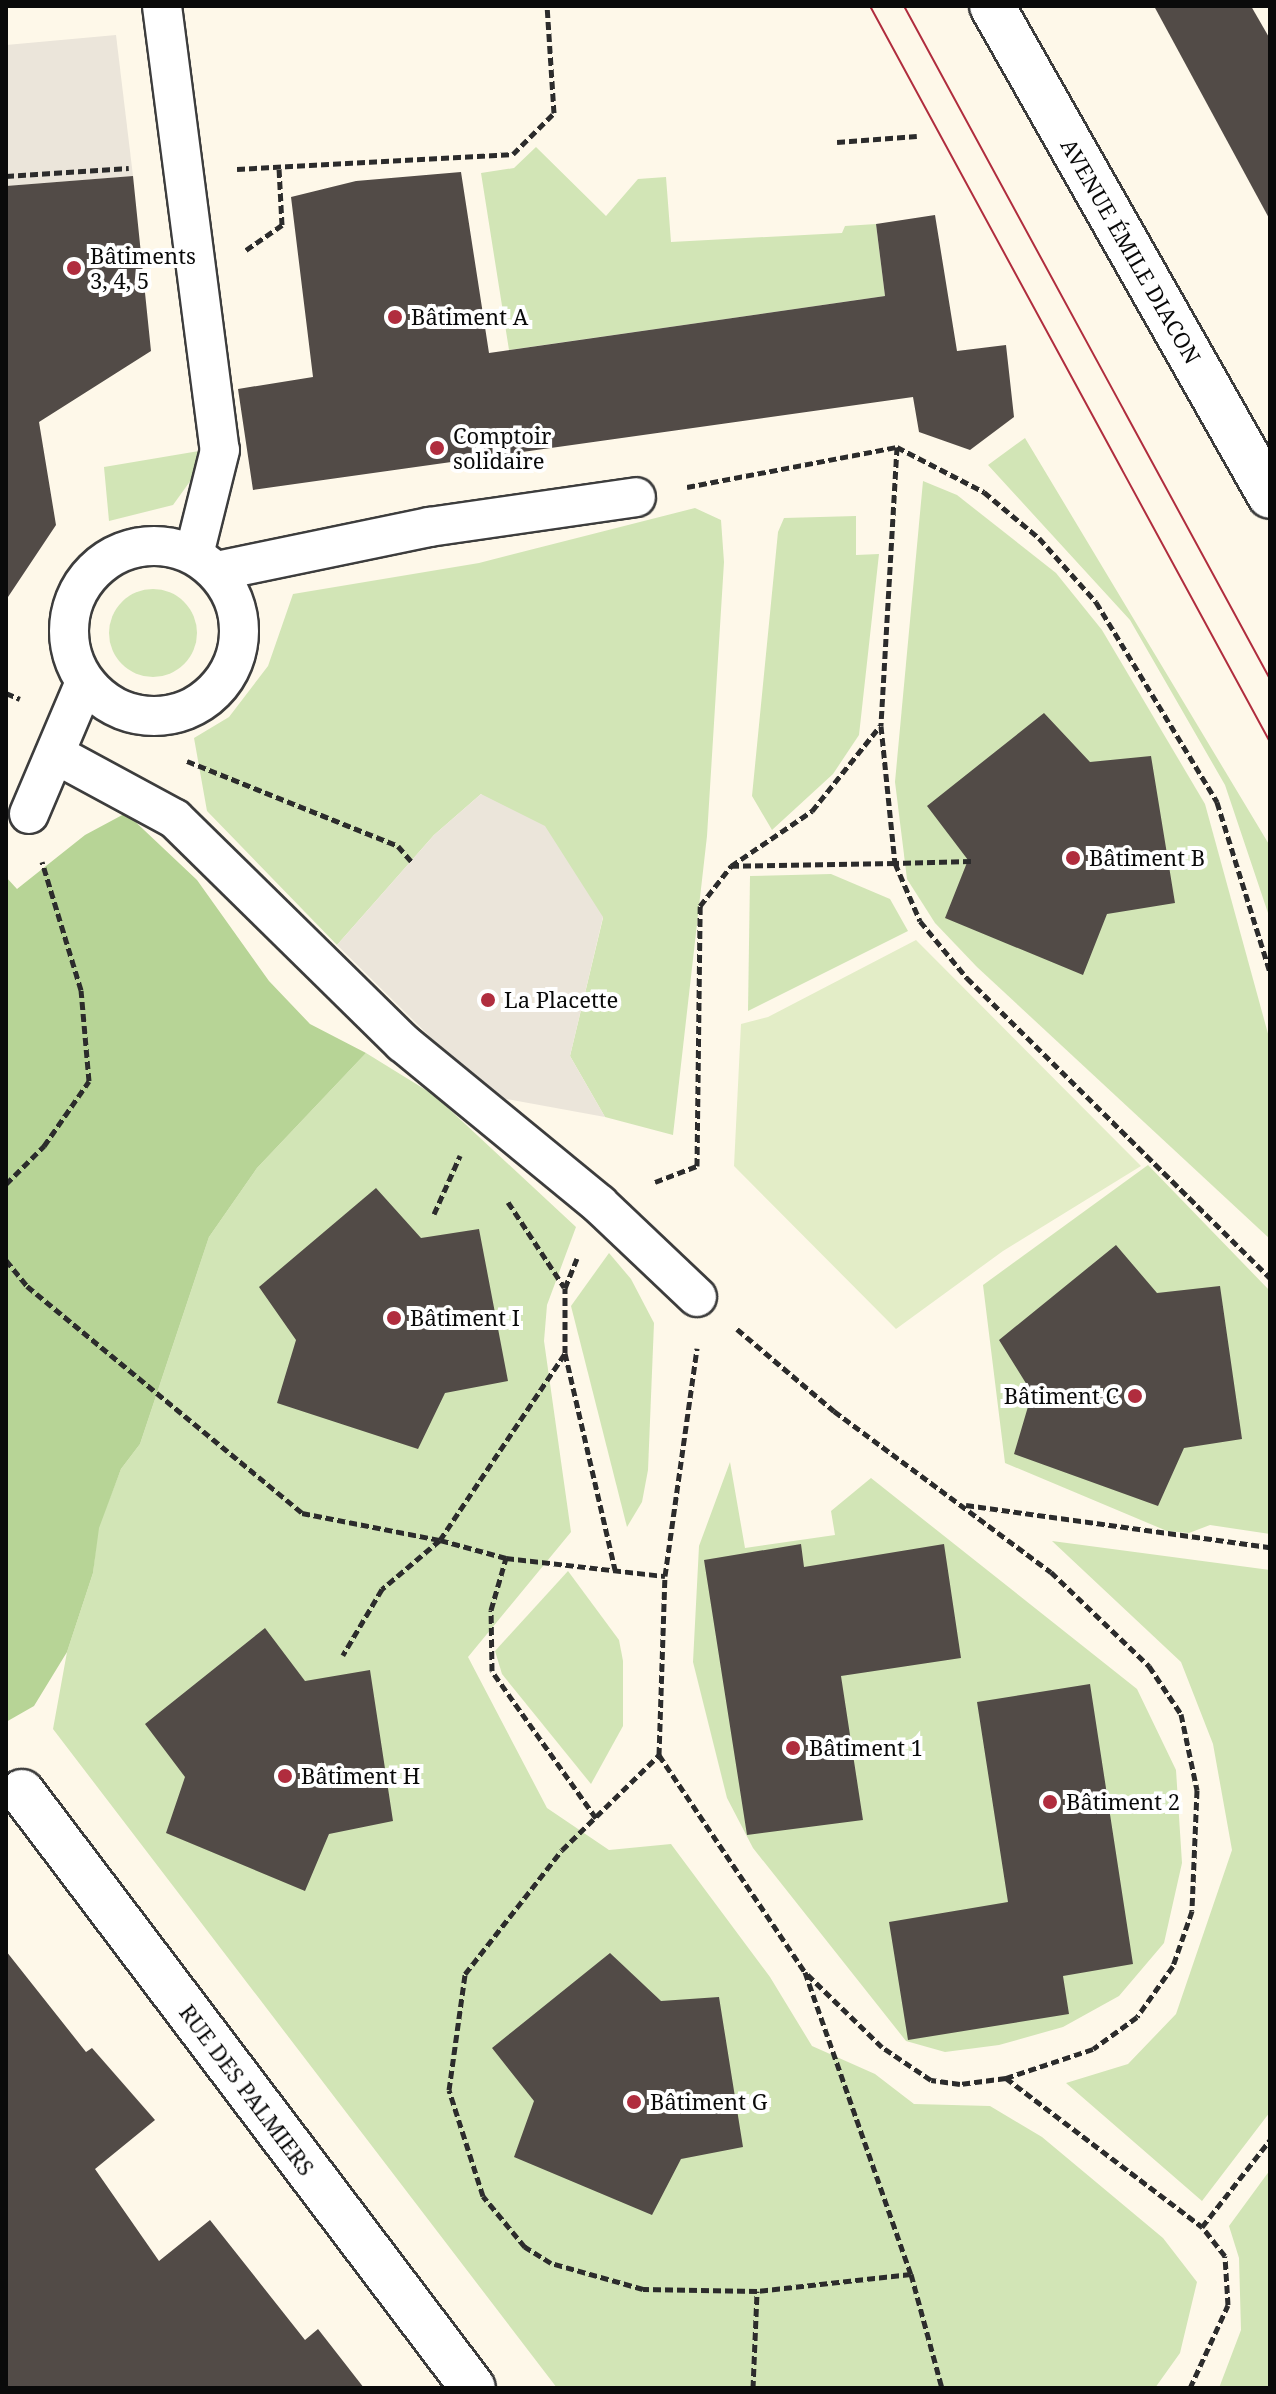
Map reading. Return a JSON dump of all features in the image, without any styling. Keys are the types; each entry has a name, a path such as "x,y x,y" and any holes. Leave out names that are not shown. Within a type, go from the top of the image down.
{"street":[{"name":"AVENUE ÉMILE DIACON","path":"992,6 1270,496"},
{"name":"RUE DES PALMIERS","path":"22,1792 473,2388"}],"lane":[{"path":"162,6 220,450 205,563"},
{"path":"205,563 636,497"},
{"path":"166,545 205,563 233,595 240,624 227,678 207,698 157,717 129,713 85,682 68,629 73,601 88,575 110,556 138,546 166,545"},
{"path":"29,814 85,682"},
{"path":"55,754 175,819 403,1043 599,1204 697,1297"}],"path":[{"path":"226,170 513,154 554,113 547,6"},
{"path":"837,142 917,136"},
{"path":"239,254 282,225 279,167"},
{"path":"6,176 132,168"},
{"path":"897,447 881,726 895,863 920,921 967,978 1270,1278"},
{"path":"636,497 897,447 984,492 1039,538 1096,602 1217,802 1270,972"},
{"path":"6,693 70,718"},
{"path":"615,1570 565,1353 565,1288 599,1204 697,1166 700,906 731,866 812,811 881,726"},
{"path":"177,757 398,846 411,861"},
{"path":"6,1184 44,1146 89,1081 81,990 29,814"},
{"path":"731,866 971,861"},
{"path":"434,1214 462,1152"},
{"path":"500,1189 565,1288"},
{"path":"6,1260 27,1286 302,1513 440,1540 506,1558 665,1576"},
{"path":"697,1297 834,1411 1051,1572 1149,1666 1181,1714 1197,1790 1192,1911 1173,1966 1137,2017 1093,2049 1006,2078 960,2084 907,2069 805,1972 659,1755 665,1576 697,1378 697,1297"},
{"path":"343,1655 382,1589 440,1540 565,1353"},
{"path":"964,1505 1270,1547"},
{"path":"506,1558 487,1636 492,1671 596,1818"},
{"path":"659,1755 516,1905 465,1974 449,2090 465,2155 503,2223 551,2263 643,2289 757,2291 911,2274"},
{"path":"805,1972 911,2274 942,2388"},
{"path":"1006,2078 1202,2227 1225,2256 1228,2305 1190,2388"},
{"path":"1202,2227 1270,2140"},
{"path":"753,2388 757,2291"}],"green space":[{"path":"536,147 606,216 638,179 666,177 671,242 842,233 845,226 876,224 885,296 509,350 481,173 514,168"},
{"path":"1025,438 1270,846 1270,919 1225,785 1130,620 988,465"},
{"path":"199,451 191,480 173,505 109,521 104,467"},
{"path":"923,481 957,495 1056,573 1102,630 1205,804 1270,1041 1270,1239 977,967 935,923 907,879 895,782"},
{"path":"695,508 721,520 724,562 707,836 673,1135 605,1117 570,1056 603,918 481,794 434,835 337,945 207,811 194,738 229,717 268,666 293,594 479,563"},
{"path":"856,516 856,555 879,554 859,735 833,774 772,830 752,796 778,532 784,518"},
{"path":"153,589 170,592 184,602 194,616 197,633 194,650 184,664 170,674 153,677 136,674 122,664 112,650 109,633 112,616 122,602 136,592"},
{"path":"126,813 197,880 269,981 310,1024 366,1053 257,1168 209,1237 140,1444 121,1469 99,1528 93,1573 67,1652 34,1706 6,1722 6,877 17,889 85,835"},
{"path":"831,874 890,899 908,931 748,1011 750,876"},
{"path":"916,940 1141,1166 1003,1251 896,1329 734,1166 741,1024 768,1017"},
{"path":"366,1053 434,1095 576,1227 547,1305 544,1341 571,1532 468,1657 547,1808 609,1850 671,1844 770,1977 812,2046 875,2074 914,2104 990,2106 1042,2137 1163,2238 1197,2282 1180,2353 1155,2388 557,2388 53,1729 67,1652 93,1573 98,1528 121,1469 140,1444 209,1237 257,1168"},
{"path":"1148,1165 1270,1291 1270,1534 1210,1525 1189,1533 1167,1531 1005,1463 983,1285"},
{"path":"609,1253 631,1279 654,1323 648,1470 642,1502 627,1527 571,1306"},
{"path":"730,1462 745,1548 835,1535 831,1511 871,1478 1137,1689 1176,1770 1182,1863 1164,1943 1119,1996 1063,2027 999,2045 945,2052 906,2041 753,1848 727,1798 693,1662 699,1546"},
{"path":"1052,1541 1270,1570 1270,2112 1202,2201 1066,2083 1128,2064 1176,2014 1232,1850 1213,1744 1181,1662"},
{"path":"568,1571 619,1640 623,1661 623,1726 591,1784 502,1674 495,1651"},
{"path":"1270,2170 1270,2388 1219,2388 1241,2330 1239,2258 1229,2226"}],"shaded area":[{"path":"116,35 133,176 6,186 6,45"},
{"name":"La Placette","path":"481,794 545,826 603,917 570,1056 605,1117 490,1096 337,945 434,835"}],"building":[{"path":"1154,6 1251,6 1270,39 1270,220"},
{"name":"Bâtiment A","path":"461,172 489,353 885,296 876,224 935,215 957,351 1006,345 1014,417 970,450 919,432 913,397 253,490 238,389 313,377 291,197 356,181"},
{"name":"Bâtiments 3, 4, 5","path":"133,176 151,351 39,422 56,525 6,600 6,186"},
{"name":"Bâtiment B","path":"1044,713 1090,762 1151,756 1175,903 1107,914 1083,975 945,918 968,860 927,806"},
{"name":"Bâtiment I","path":"376,1188 421,1238 479,1229 508,1381 445,1393 418,1449 277,1403 296,1340 259,1287"},
{"name":"Bâtiment C","path":"1116,1245 1157,1293 1220,1286 1242,1439 1184,1448 1158,1506 1014,1454 1032,1393 999,1340"},
{"name":"Bâtiment 1","path":"801,1544 804,1567 944,1544 961,1658 841,1676 863,1820 747,1835 704,1560"},
{"name":"Bâtiment H","path":"265,1628 305,1681 370,1670 393,1821 329,1834 305,1891 166,1833 185,1777 145,1724"},
{"name":"Bâtiment 2","path":"1090,1684 1133,1964 1063,1976 1069,2014 908,2040 889,1922 1008,1902 977,1702"},
{"path":"6,1951 86,2052 92,2048 155,2120 95,2169 159,2261 210,2220 305,2340 318,2329 364,2388 6,2388"},
{"name":"Bâtiment G","path":"610,1953 661,2001 719,1997 743,2147 681,2159 652,2215 514,2157 534,2101 492,2048"}],"tram line":[{"path":"870,6 1270,742"},
{"path":"904,6 1270,679"}],"place":[{"name":"Bâtiments 3, 4, 5","path":"74,268"},
{"name":"Bâtiment A","path":"395,317"},
{"name":"Comptoir solidaire","path":"437,448"},
{"name":"Bâtiment B","path":"1073,858"},
{"name":"La Placette","path":"488,1000"},
{"name":"Bâtiment I","path":"394,1318"},
{"name":"Bâtiment C","path":"1135,1396"},
{"name":"Bâtiment 1","path":"793,1748"},
{"name":"Bâtiment H","path":"285,1776"},
{"name":"Bâtiment 2","path":"1050,1802"},
{"name":"Bâtiment G","path":"634,2102"}]}
